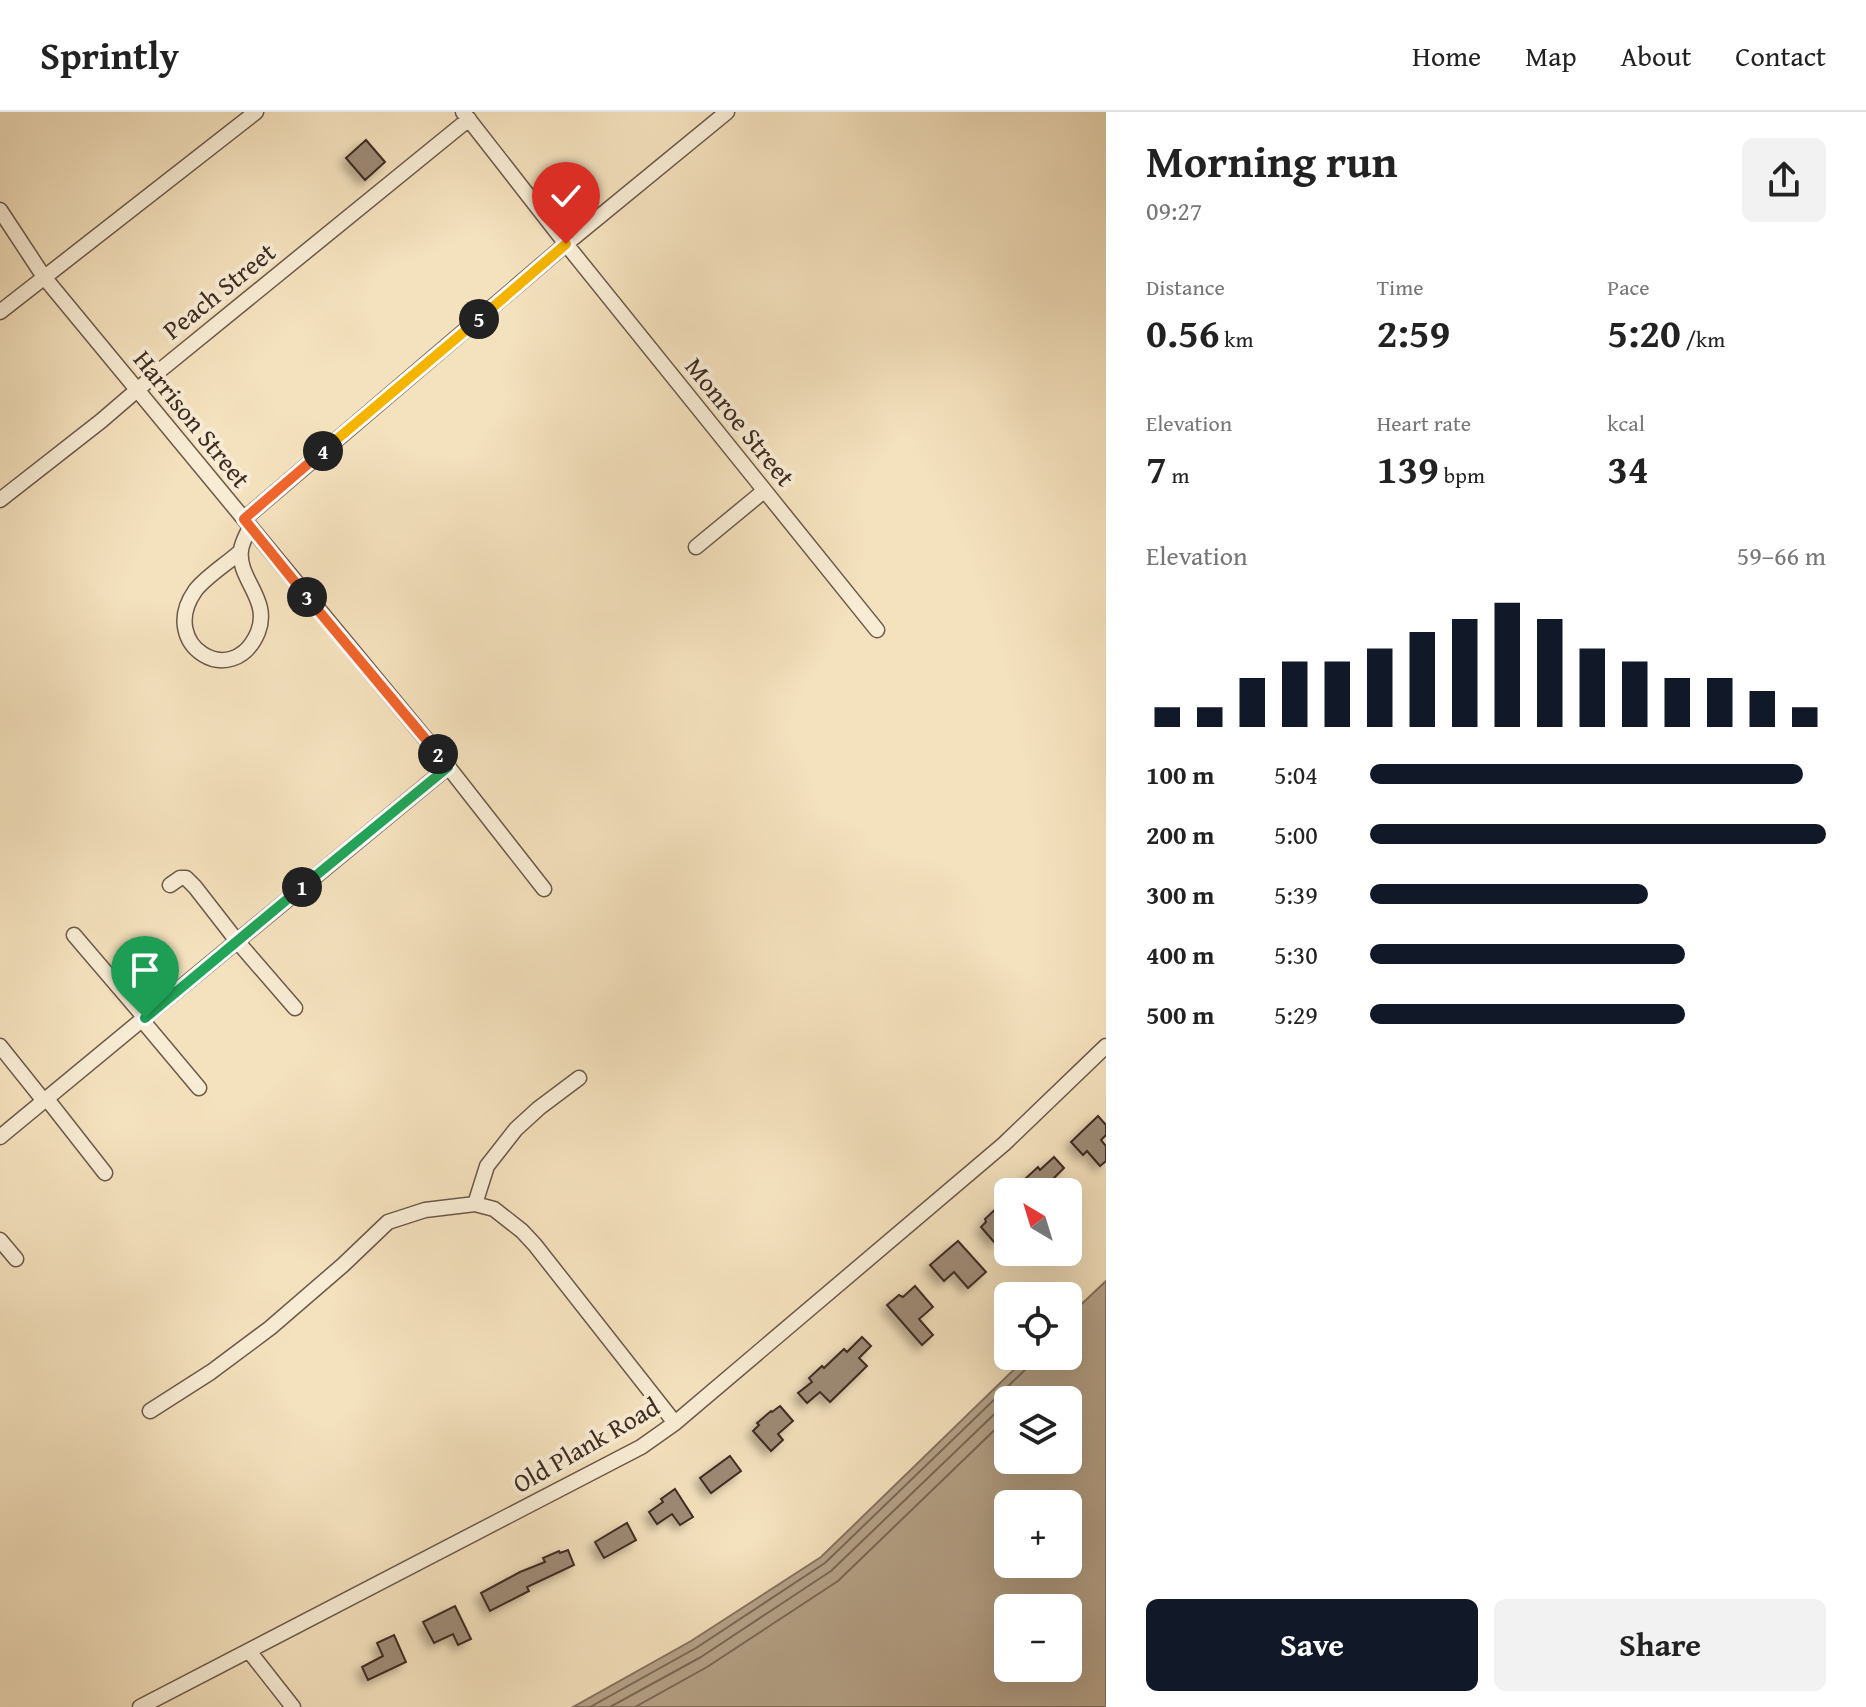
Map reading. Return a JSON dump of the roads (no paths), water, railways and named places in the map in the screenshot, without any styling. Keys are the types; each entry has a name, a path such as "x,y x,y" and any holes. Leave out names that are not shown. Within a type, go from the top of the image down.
{"street":[{"path":"0,312 256,112"},
{"path":"241,551 196,590 188,603 184,617 185,632 198,652 209,658 228,661 244,652 258,631 261,607 243,569 241,551 247,523 566,244 727,112"},
{"name":"Monroe Street","path":"466,116 877,630"},
{"name":"Peach Street","path":"0,500 466,116"},
{"name":"Harrison Street","path":"0,210 44,277 448,767 544,889"},
{"path":"696,547 764,491"},
{"path":"0,1137 448,767"},
{"path":"170,885 180,878 186,878 295,1008"},
{"path":"74,935 199,1088"},
{"path":"0,1046 105,1173"},
{"name":"Old Plank Road","path":"140,1707 641,1447 675,1423 1004,1144 1106,1046"},
{"path":"475,1204 487,1166 516,1129 579,1078"},
{"path":"150,1411 211,1372 270,1328 388,1222 425,1210 475,1204 494,1209 535,1245 675,1423"},
{"path":"0,1240 16,1259"},
{"path":"249,1651 293,1707"}],"water":[{"path":"1106,1281 1106,1707 573,1707 691,1641 821,1557 994,1389 994,1474 1082,1474 1082,1386 997,1386 1014,1370 1082,1370 1082,1304"}]}
